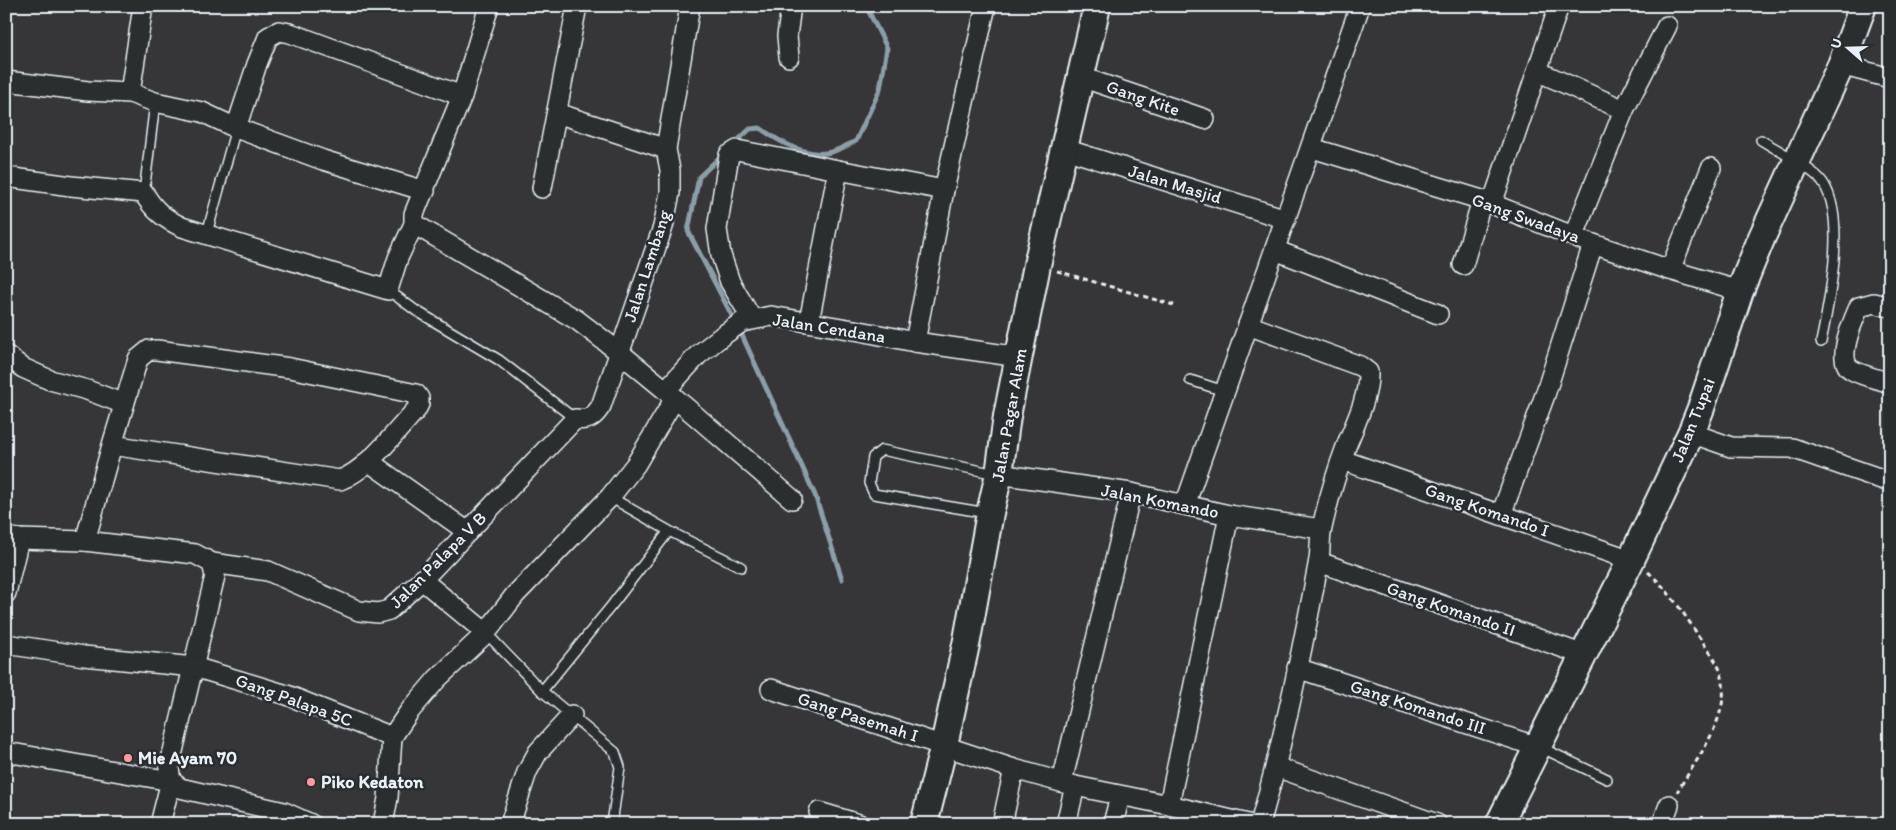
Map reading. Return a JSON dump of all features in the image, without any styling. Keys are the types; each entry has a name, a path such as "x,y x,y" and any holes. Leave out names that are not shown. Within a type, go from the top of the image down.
{"street":[{"path":"130,93 143,6"},
{"path":"6,177 144,193 150,204 165,218 182,227 388,290 398,258 414,224 414,214 425,191 462,96 488,6"},
{"path":"542,188 577,6"},
{"name":"Jalan Lambang","path":"575,419 583,420 593,417 601,406 618,352 663,227 670,193 670,170 666,149 690,6"},
{"path":"789,57 786,36 791,6"},
{"path":"915,342 944,190 986,6"},
{"name":"Jalan Pagar Alam","path":"924,824 967,640 999,474 1007,416 1037,265 1097,6"},
{"path":"1185,505 1312,148 1360,6"},
{"path":"1463,265 1537,71 1559,6"},
{"name":"Jalan Tupai","path":"1499,824 1584,656 1691,433 1740,291 1762,237 1842,65 1863,6"},
{"path":"1574,235 1624,110 1668,26"},
{"path":"236,128 268,37 279,31 290,33 462,96"},
{"path":"1842,65 1890,78"},
{"path":"1537,71 1624,110"},
{"name":"Gang Kite","path":"1081,77 1205,118"},
{"path":"6,81 88,91 130,93 155,102 202,112 236,128 323,160 425,191"},
{"path":"557,114 666,149"},
{"name":"Gang Swadaya","path":"1312,148 1487,202 1593,244 1740,291"},
{"name":"Jalan Masjid","path":"1065,149 1286,219"},
{"path":"383,824 388,798 392,737 409,712 437,679 486,634 515,595 610,497 636,464 670,394 698,354 722,336 747,321 730,282 721,254 717,229 729,155 737,150 944,190"},
{"path":"1670,270 1711,168"},
{"path":"809,322 838,170"},
{"path":"414,224 577,320 670,394 792,499"},
{"path":"1501,515 1545,395 1593,244"},
{"path":"1276,250 1438,314"},
{"path":"1890,307 1874,303 1859,307 1847,343 1844,359 1850,370 1890,383"},
{"name":"Jalan Cendana","path":"747,321 771,316 915,342 1019,357"},
{"path":"1248,325 1360,366 1368,372 1368,381 1361,407 1342,460 1321,529 1319,562 1276,767 1260,824"},
{"path":"85,541 112,445 124,404 138,360 149,350 290,368 416,394 419,398 416,410 368,461 357,472 340,480 112,445"},
{"path":"6,355 23,368 50,380 87,390 124,404"},
{"name":"Jalan Palapa V B","path":"13,538 85,541 195,554 212,563 268,571 359,611 378,613 389,610 422,580 575,419"},
{"path":"1691,433 1731,447 1792,448 1890,482"},
{"name":"Gang Komando I","path":"1342,460 1631,560"},
{"path":"368,461 468,532"},
{"name":"Jalan Komando","path":"999,474 1131,493 1229,514 1321,529"},
{"path":"1066,824 1068,784 1131,493"},
{"path":"1169,805 1229,514"},
{"path":"6,593 13,538"},
{"name":"Gang Komando II","path":"1319,562 1584,656"},
{"path":"160,824 171,781 170,768 215,576 212,563"},
{"path":"422,580 486,634"},
{"name":"Gang Palapa 5C","path":"6,644 84,656 194,667 287,695 392,737"},
{"name":"Gang Komando III","path":"1297,668 1538,746"},
{"name":"Gang Pasemah I","path":"771,689 1014,769 1068,784 1248,824"},
{"path":"510,824 527,772 538,752 572,715"},
{"path":"6,752 171,781 180,788 284,812 311,824"},
{"path":"1276,767 1437,824"},
{"path":"1002,824 1014,769"},
{"path":"1112,824 1120,796"},
{"path":"1662,824 1668,805"},
{"path":"819,812 859,824"}],"lane":[{"path":"144,193 155,102"},
{"path":"206,234 236,128"},
{"path":"1761,140 1819,178 1830,196 1834,220 1835,250 1830,299 1821,342"},
{"path":"388,290 415,310 499,360 575,419"},
{"path":"1190,380 1224,391"},
{"path":"990,513 874,494 869,483 873,457 882,450 999,474"},
{"path":"610,497 669,531 741,567"},
{"path":"542,690 669,531"},
{"path":"486,634 542,690 615,752 620,767 612,824"},
{"path":"1538,746 1607,779"}],"path":[{"path":"1037,265 1177,306"},
{"path":"1631,560 1650,574 1686,615 1720,670 1724,688 1723,706 1716,725 1668,805"}],"waterway":[{"path":"733,145 750,129 760,128 791,146 809,152 830,152 856,141 880,89 887,48 866,6"},
{"path":"723,154 699,177 688,231 741,333 815,495 842,579"}],"place":[{"name":"Mie Ayam 70","path":"128,758"},
{"name":"Piko Kedaton","path":"311,782"}]}
